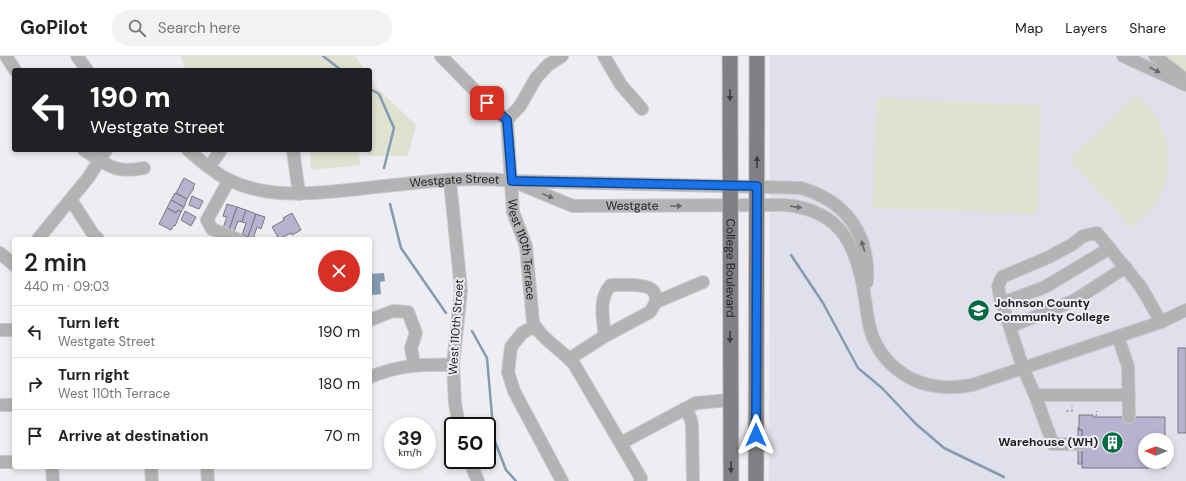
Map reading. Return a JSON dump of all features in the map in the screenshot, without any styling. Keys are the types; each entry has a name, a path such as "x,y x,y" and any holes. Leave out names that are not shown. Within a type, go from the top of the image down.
{"main road":[{"name":"College Boulevard","path":"730,56 731,481"},
{"path":"756,481 757,56"}],"street":[{"path":"6,56 14,68"},
{"path":"77,56 86,68"},
{"path":"441,56 507,120 520,106 536,78 548,65 562,56"},
{"path":"604,56 621,85 642,109"},
{"path":"1123,56 1186,85"},
{"path":"1155,56 1186,80"},
{"name":"West 110th Terrace","path":"507,120 513,212 526,246 530,310 535,326 538,332 569,359 589,387 641,478 640,481"},
{"path":"92,152 103,155 119,170 128,171 144,168"},
{"name":"Westgate Street","path":"190,152 209,167 230,180 258,190 278,194 299,194 477,178 512,181 788,186 814,192 827,198 848,216 856,228 864,247 867,269 865,299"},
{"path":"209,167 220,152"},
{"path":"293,152 299,194"},
{"path":"40,237 71,200 103,155"},
{"path":"230,180 207,220 212,229 232,237"},
{"name":"West 110th Street","path":"450,181 461,290 453,364 455,403 457,417"},
{"name":"Westgate","path":"512,181 573,206 798,206 820,214 832,221 843,231 854,249 865,299"},
{"path":"71,200 96,237"},
{"path":"1082,444 1053,444 1035,395 1023,368 1002,303 998,286 1002,277 1049,257 1073,244 1083,236 1097,233 1141,287 1161,322"},
{"path":"1002,303 1045,287 1110,248"},
{"path":"0,253 12,262"},
{"path":"1010,327 1075,300 1126,267"},
{"path":"569,359 605,336 650,312 656,302 703,282"},
{"path":"605,336 603,296 605,291 611,285 649,287 654,292 656,302"},
{"path":"865,299 872,334 878,348 888,362 902,374 916,381 944,388 972,385 1161,322 1186,310"},
{"path":"372,319 393,311 408,312 416,333 411,348 414,364"},
{"path":"535,326 522,333 511,347 508,372 514,391 562,481"},
{"path":"0,330 12,330"},
{"path":"1118,337 1128,366 1129,418"},
{"path":"372,376 398,367 414,364 453,364"},
{"path":"1035,395 1129,395"},
{"path":"621,443 696,403 730,400"},
{"path":"0,405 12,405"},
{"path":"684,409 690,416 692,425 693,481"},
{"path":"0,462 12,462"},
{"path":"52,469 53,481"},
{"path":"151,469 152,481"},
{"path":"207,469 208,481"},
{"path":"473,469 478,481"}],"path":[{"path":"1066,411 1072,411 1072,402"},
{"path":"1096,418 1097,411"}],"shaded area":[{"name":"Johnson County Community College","path":"770,56 1186,56 1186,481 769,481"}],"green space":[{"path":"181,56 355,56 364,68 184,68"},
{"path":"1161,56 1184,56 1186,58 1186,77"},
{"path":"372,81 375,86 416,125 408,156 370,156 367,152 372,152"},
{"path":"1136,95 1147,104 1162,128 1168,162 1167,174 1160,196 1147,213 1131,227 1073,164 1073,155"},
{"path":"877,98 1041,105 1037,214 873,208"},
{"path":"310,152 359,152 360,165 311,170"}],"water":[{"path":"384,273 385,281 380,282 381,294 372,295 372,274"}],"building":[{"path":"184,178 195,184 187,199 176,193"},
{"path":"175,193 187,199 184,207 171,200"},
{"path":"192,196 203,201 199,209 189,205"},
{"path":"171,200 184,207 181,212 178,210 176,213 167,208"},
{"path":"227,204 237,207 229,230 223,228 227,217 223,216"},
{"path":"237,207 246,210 242,222 238,221 234,232 229,230"},
{"path":"167,208 176,213 178,210 181,212 175,226 174,225 171,230 159,224"},
{"path":"246,210 256,214 248,237 242,235 246,223 242,222"},
{"path":"185,211 196,217 191,226 181,220"},
{"path":"292,213 301,230 292,235 291,233 283,237 278,237 272,227 284,220 283,218"},
{"path":"256,214 265,217 261,229 257,227 254,237 248,237"},
{"path":"1178,348 1186,348 1186,433 1178,433"},
{"name":"Warehouse (WH)","path":"1079,415 1093,415 1093,417 1165,417 1165,433 1138,433 1138,468 1082,468 1082,430 1079,430"},
{"path":"1078,427 1079,430 1082,430 1082,464 1078,464"}],"waterway":[{"path":"323,56 338,68"},
{"path":"372,90 379,94 394,128 384,168"},
{"path":"390,204 401,248 446,313"},
{"path":"791,255 823,303 858,368 882,388 916,424 944,448 1004,477"},
{"path":"472,331 487,358 494,439 506,470 516,481"}],"place":[{"name":"Johnson County Community College","path":"978,310"},
{"name":"Warehouse (WH)","path":"1113,442"}],"route":[{"path":"487,103 507,120 512,181 757,186 756,435"}]}
